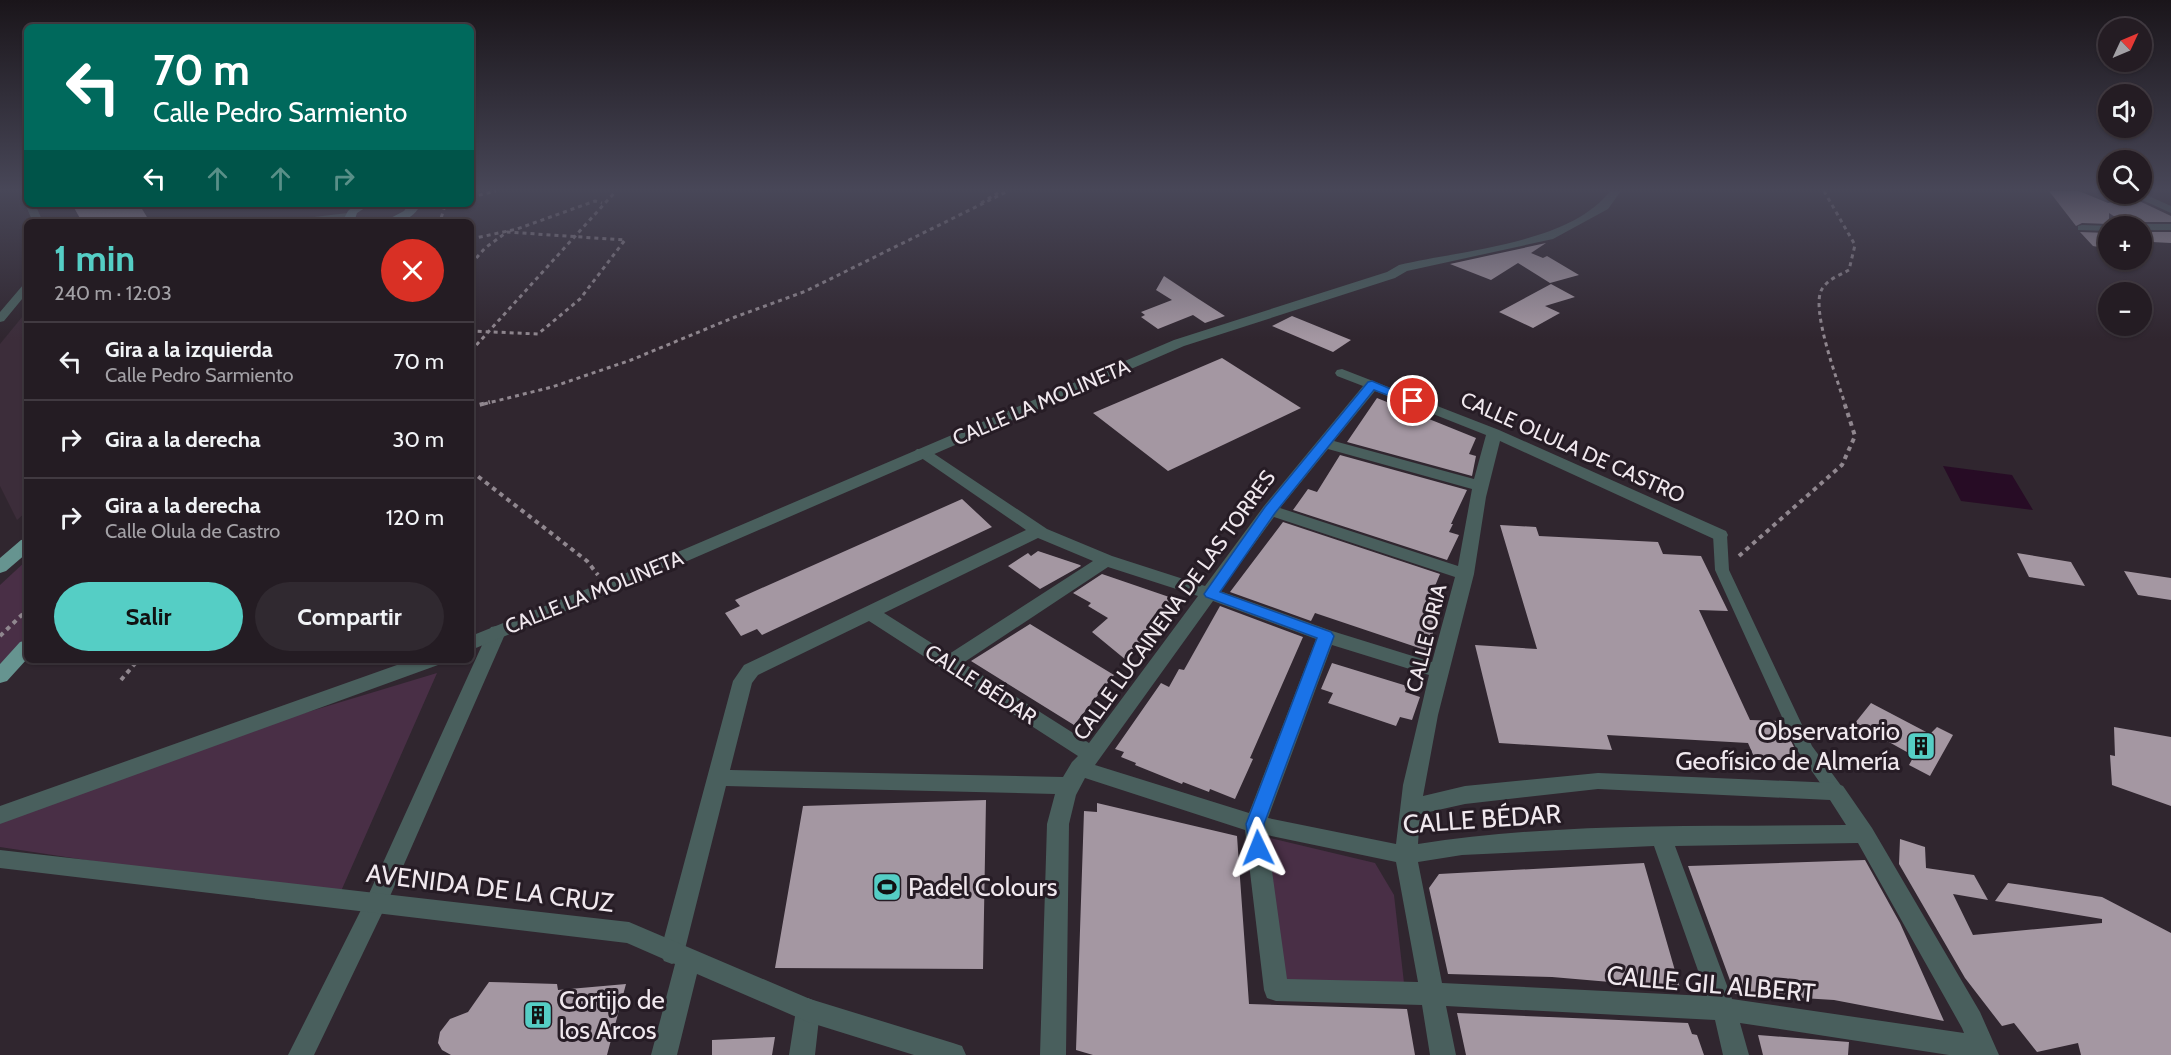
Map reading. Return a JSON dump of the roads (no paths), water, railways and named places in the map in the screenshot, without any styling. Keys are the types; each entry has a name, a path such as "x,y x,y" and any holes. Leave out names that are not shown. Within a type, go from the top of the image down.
{"main road":[{"path":"0,567 24,547"},
{"path":"0,676 24,650"}],"street":[{"name":"CALLE LA MOLINETA","path":"474,642 608,588 1179,343 1391,275 1403,268 1534,240"},
{"name":"CALLE OLULA DE CASTRO","path":"1342,373 1494,433 1720,535"},
{"name":"CALLE LUCAINENA DE LAS TORRES","path":"1053,1055 1058,824 1063,796 1270,510 1372,385"},
{"name":"CALLE ORIA","path":"1443,1055 1406,855 1411,807 1439,671 1465,573 1480,486 1494,433"},
{"path":"1324,443 1480,486"},
{"path":"922,452 1038,531 1106,560 1211,594 1326,636 1439,671"},
{"path":"1270,510 1465,573"},
{"path":"664,1055 680,957 718,778 743,681 751,670 1038,531"},
{"path":"950,663 1106,560"},
{"name":"CALLE BÉDAR","path":"870,613 950,663 1080,770 1255,824 1406,855 1462,846 1660,837 1864,834"},
{"path":"301,1055 376,903 497,632"},
{"path":"1255,824 1326,636"},
{"path":"0,815 423,663"},
{"path":"718,778 1080,770"},
{"name":"CALLE BÉDAR","path":"1411,807 1465,795 1598,782 1836,792"},
{"path":"1836,792 1864,834 1971,1020 1985,1052"},
{"name":"CALLE GIL ALBERT","path":"1255,824 1276,990 1432,994 1724,1009 1985,1052"},
{"path":"1660,837 1724,1009 1736,1055"},
{"name":"AVENIDA DE LA CRUZ","path":"0,859 629,933 680,957 808,1010 953,1055"},
{"path":"802,1055 808,1010"}],"lane":[{"path":"0,319 24,291"},
{"path":"1720,535 1722,570 1805,750 1836,792"}],"place":[{"name":"Observatorio Geofísico de Almería","path":"1921,746"},
{"name":"Padel Colours","path":"887,887"},
{"name":"Cortijo de los Arcos","path":"538,1015"}]}
